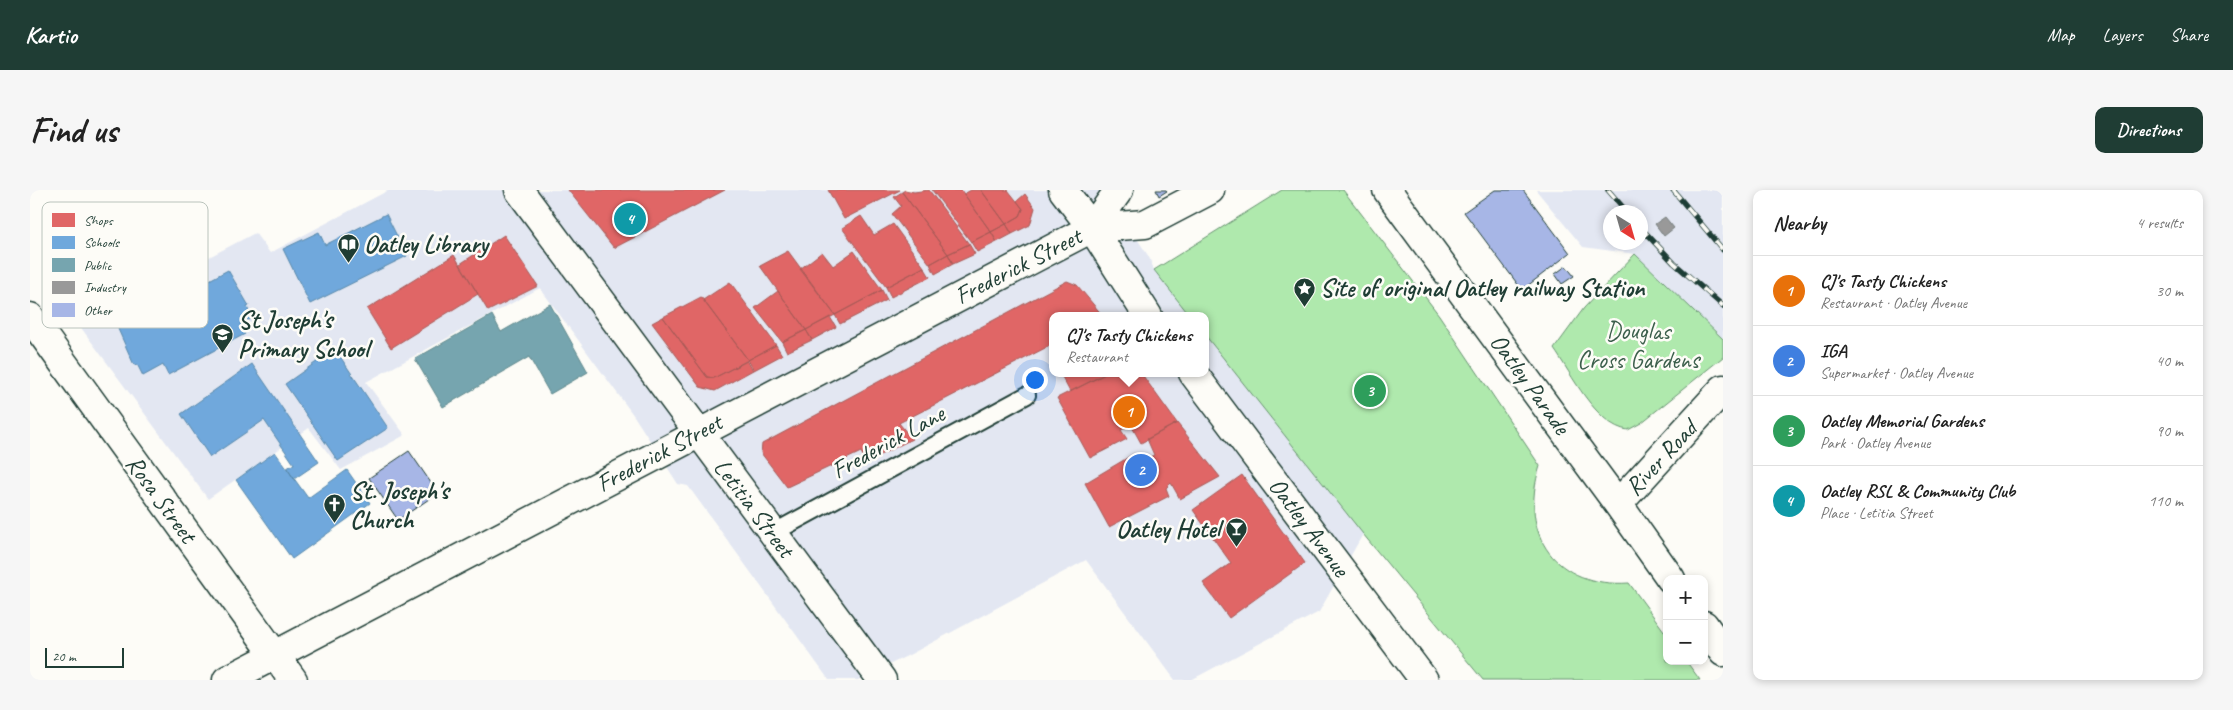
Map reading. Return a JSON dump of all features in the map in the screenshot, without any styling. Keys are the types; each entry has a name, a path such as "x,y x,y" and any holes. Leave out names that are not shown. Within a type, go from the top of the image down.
{"street":[{"name":"Letitia Street","path":"519,190 882,680"},
{"path":"1063,190 1092,228 1145,312"},
{"name":"Frederick Street","path":"1092,228 1119,190"},
{"name":"Frederick Street","path":"227,680 697,432 1092,228 1145,224 1210,190"},
{"name":"Oatley Parade","path":"1387,190 1668,575"},
{"name":"Rosa Street","path":"30,317 293,680"},
{"name":"Oatley Avenue","path":"1196,377 1424,680"},
{"name":"River Road","path":"1618,504 1723,389"},
{"path":"1708,631 1723,652"}],"lane":[{"name":"Frederick Lane","path":"773,533 1027,395"}],"shaded area":[{"path":"389,190 1105,190 1149,257 1154,270 1187,312 1049,312 1049,377 1209,377 1209,340 1363,534 1319,612 1191,680 1175,680 1086,560 911,654 858,680 829,680 688,486 678,484 634,416 540,288 366,382 405,435 341,470 309,428 208,499 81,328 208,328 208,258 255,233 270,253"},
{"path":"1536,190 1723,190 1723,339 1635,254 1605,250 1648,250 1648,205 1603,205 1603,250 1583,247"}],"green space":[{"path":"1282,190 1343,190 1439,315 1540,466 1535,491 1534,514 1539,535 1549,552 1563,566 1581,577 1603,582 1629,583 1663,630 1663,665 1689,665 1700,680 1483,680 1363,534 1209,340 1209,312 1187,312 1154,270"},
{"name":"Douglas Cross Gardens","path":"1635,254 1723,339 1723,357 1641,423 1628,430 1616,426 1605,419 1595,409 1576,384 1554,349 1584,308"}],"building: Shops":[{"path":"568,190 725,190 614,248"},
{"path":"828,190 900,190 844,219"},
{"path":"905,190 914,192 929,190 969,244 948,254 902,192"},
{"path":"932,190 961,190 991,232 971,242"},
{"path":"971,190 981,190 1006,224 991,232 964,194"},
{"path":"981,190 1008,190 1023,209 1020,216 1006,224"},
{"path":"902,192 948,254 930,264 892,214 901,206 894,197"},
{"path":"1025,194 1035,208 1030,225 1012,234 1006,224 1020,216 1023,209 1017,201"},
{"path":"861,216 874,235 893,224 924,267 886,287 842,228"},
{"path":"1006,224 1012,234 997,242 991,232"},
{"path":"991,232 997,242 977,252 971,242"},
{"path":"504,235 538,286 488,311 460,264"},
{"path":"969,244 975,254 953,264 948,254"},
{"path":"788,251 835,315 806,330 760,266"},
{"path":"854,251 882,290 835,315 800,269 822,252 833,266"},
{"path":"948,254 953,264 935,274 930,264"},
{"path":"454,255 478,294 391,348 367,309"},
{"path":"924,267 930,277 891,297 886,287"},
{"path":"1067,281 1077,285 1100,312 1049,312 1049,346 899,423 912,439 866,462 861,452 787,487 761,453 762,444"},
{"path":"730,282 776,345 748,360 703,300"},
{"path":"882,290 887,300 840,324 835,315"},
{"path":"778,291 806,330 782,342 755,308"},
{"path":"701,297 748,360 714,378 707,377 663,317"},
{"path":"663,317 707,377 714,378 747,361 753,370 715,391 700,387 652,323"},
{"path":"830,317 836,327 812,340 806,330"},
{"path":"806,330 812,340 787,352 782,342"},
{"path":"776,345 782,355 754,370 748,360"},
{"path":"1062,377 1099,377 1070,392"},
{"path":"1099,377 1144,377 1177,423 1141,443 1131,425 1121,430 1127,439 1090,458 1057,398"},
{"path":"1177,423 1220,477 1180,499 1171,483 1166,488 1169,496 1109,527 1085,483 1134,454 1140,462 1154,455 1147,439"},
{"path":"1242,475 1305,563 1229,618 1203,583 1231,563 1193,510"}],"building: Schools":[{"path":"386,214 407,256 310,304 283,249 319,232 325,245"},
{"path":"228,270 249,306 247,307 252,318 240,324 245,334 168,375 163,365 143,376 137,364 134,365 118,329 208,328 208,281"},
{"path":"335,349 388,428 338,461 285,384"},
{"path":"252,364 319,462 294,479 287,468 294,464 264,420 210,457 181,414"},
{"path":"275,452 308,498 347,470 370,503 292,559 236,480"}],"building: Public":[{"path":"550,304 588,372 550,394 529,357 443,407 415,359 492,315 501,332"}],"building: Industry":[{"path":"1665,217 1674,228 1664,236 1655,224"}],"building: Other":[{"path":"1156,190 1166,190 1167,191 1159,196"},
{"path":"1495,190 1523,190 1570,253 1522,290 1464,212"},
{"path":"1566,266 1574,276 1562,284 1555,274"},
{"path":"409,451 438,493 398,520 369,478"}],"railway":[{"path":"1608,190 1621,205"},
{"path":"1673,190 1723,250"},
{"path":"1648,235 1674,263 1723,306"}],"place":[{"name":"Oatley RSL & Community Club","path":"630,219"},
{"name":"Oatley Library","path":"348,263"},
{"name":"Site of original Oatley railway Station","path":"1304,307"},
{"name":"St Joseph's Primary School","path":"222,353"},
{"name":"Oatley Memorial Gardens","path":"1370,391"},
{"name":"CJ's Tasty Chickens","path":"1129,412"},
{"name":"IGA","path":"1141,470"},
{"name":"St. Joseph's Church","path":"334,524"},
{"name":"Oatley Hotel","path":"1236,548"}]}
